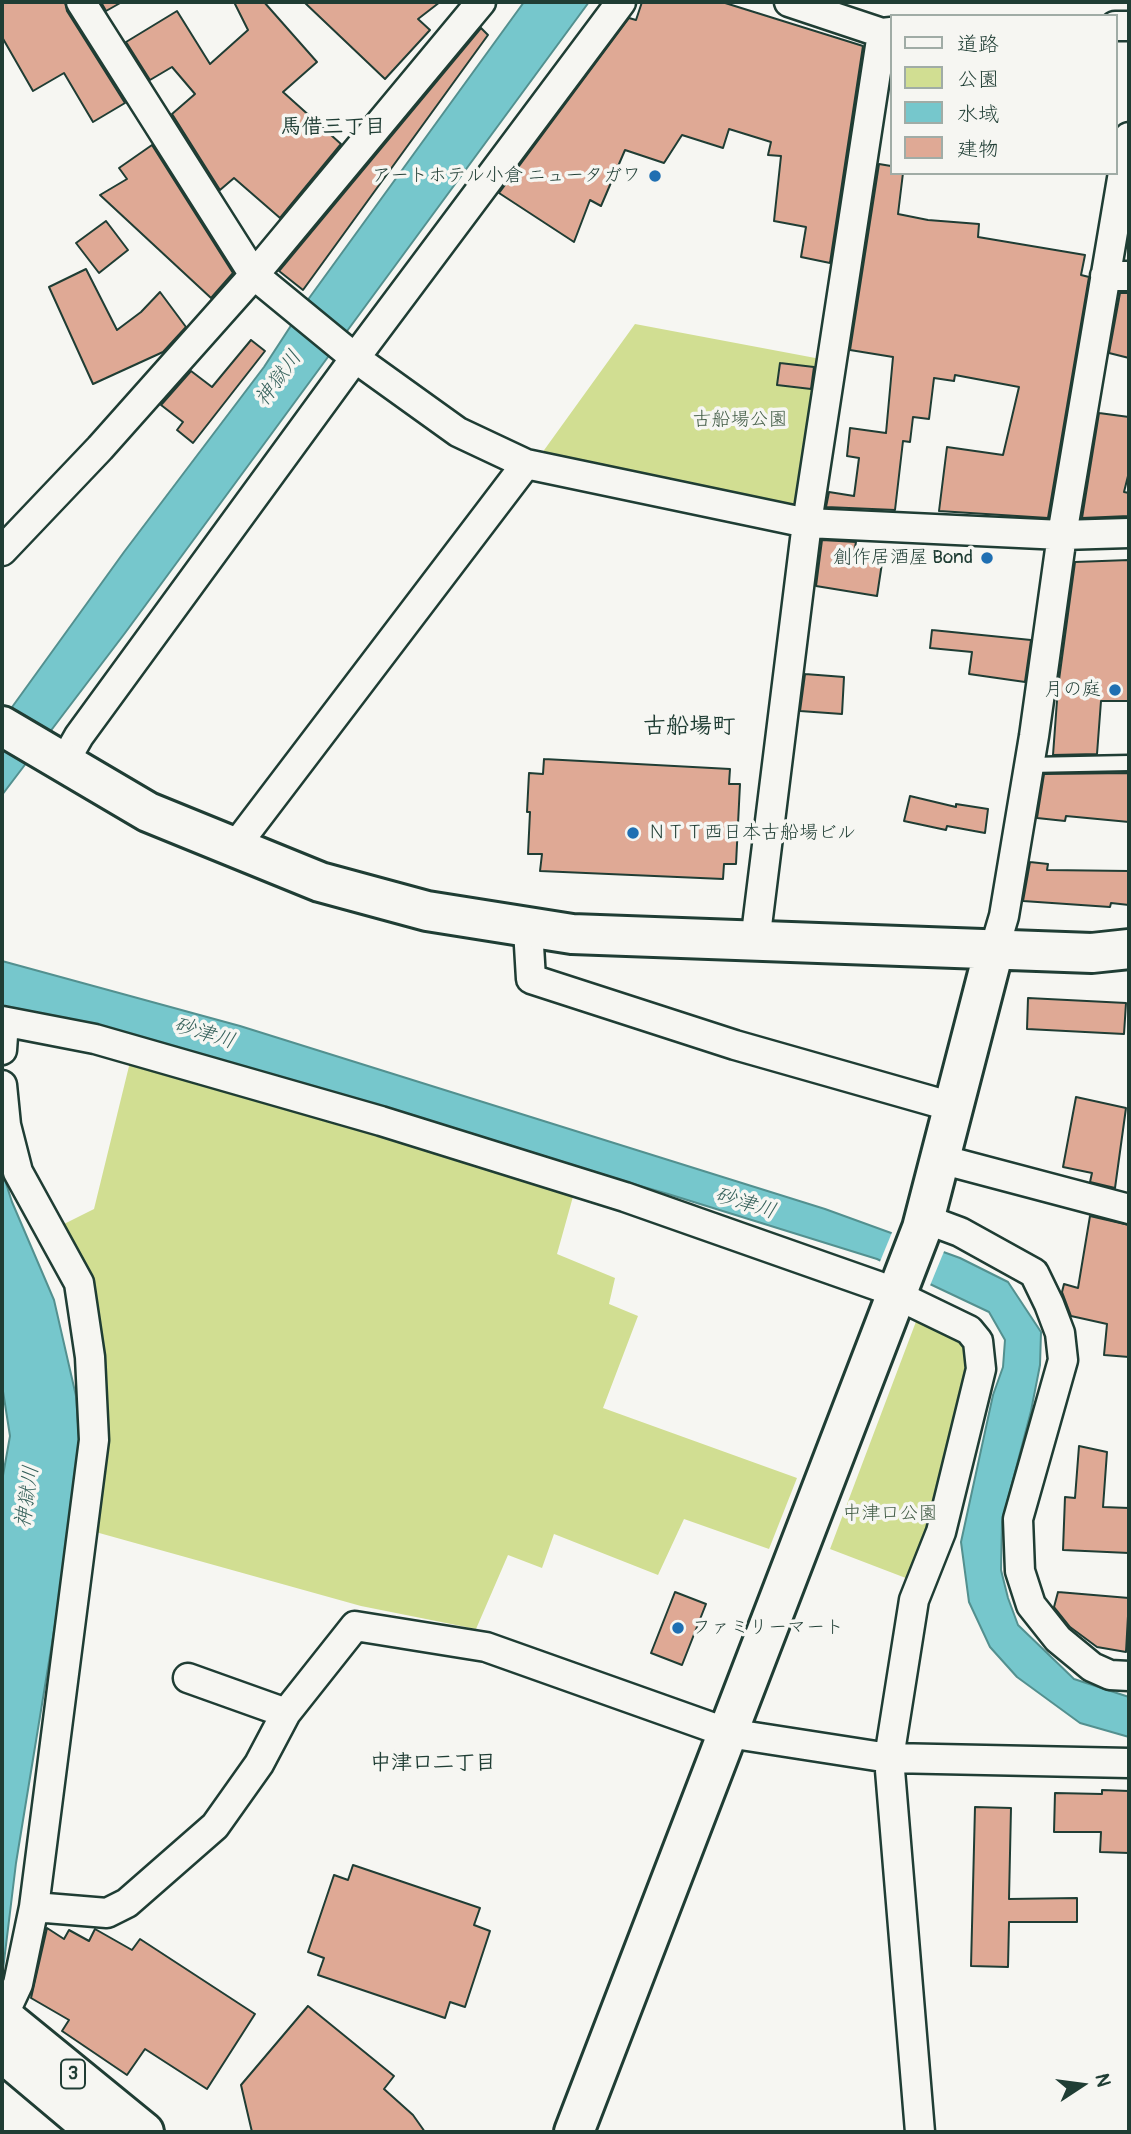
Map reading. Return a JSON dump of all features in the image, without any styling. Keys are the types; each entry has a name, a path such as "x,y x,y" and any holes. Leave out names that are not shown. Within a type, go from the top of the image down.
{"main road":[{"path":"2,726 148,812 320,882 427,911 528,929 755,942 1111,951 1129,960"},
{"path":"574,2132 924,1223 994,950"},
{"name":"3","path":"2,2017 115,2126"},
{"name":"3","path":"2,2052 115,2126"}],"street":[{"path":"80,2 254,275 355,358 458,432 526,464 807,523 1062,534 1129,533"},
{"path":"2,551 100,448 254,275 481,2"},
{"path":"53,758 79,736 355,358 621,2"},
{"path":"755,942 807,523 886,33 789,2"},
{"path":"994,950 1004,916 1029,765 1062,534 1117,276 1129,136"},
{"path":"234,848 526,464"},
{"path":"528,929 531,979 735,1045 953,1107"},
{"path":"2,1050 3,1021 95,1040 394,1125 625,1197 900,1288 970,1330 978,1341 981,1369 941,1532 915,1600 889,1758 920,2132"},
{"path":"2,1085 6,1125 18,1172 79,1283 90,1357 94,1440 34,1907 18,1984 2,2017"},
{"path":"940,1159 1129,1209"},
{"path":"924,1223 960,1232 1034,1273 1049,1304 1060,1333 1063,1360 1018,1519 1020,1571 1031,1605 1058,1639 1092,1667 1110,1675 1129,1676"},
{"path":"34,1907 107,1913 127,1903 215,1826 259,1764 286,1713 355,1626 486,1647 727,1733 889,1758 1129,1763"},
{"path":"188,1678 286,1713"}],"lane":[{"path":"1029,765 1129,763"}],"green space":[{"name":"古船場公園","path":"635,324 826,360 797,509 542,453"},
{"path":"131,1058 574,1193 557,1254 615,1278 609,1304 638,1316 603,1408 797,1478 769,1549 684,1519 658,1575 554,1534 542,1568 508,1555 476,1629 361,1606 92,1531 87,1273 64,1224 94,1209"},
{"name":"中津口公園","path":"920,1311 969,1337 974,1353 932,1528 911,1580 830,1549"}],"water":[{"name":"神獄川","path":"524,2 589,2 125,633 2,795 2,721 124,552 264,367 307,301"},
{"name":"砂津川","path":"2,961 240,1026 825,1209 960,1258 1008,1282 1041,1332 1040,1365 1031,1411 1002,1522 1001,1570 1008,1598 1018,1625 1074,1679 1129,1697 1129,1737 1080,1723 1017,1677 990,1647 969,1602 961,1542 993,1395 1003,1367 1005,1340 989,1312 877,1259 668,1194 412,1120 2,1013"},
{"name":"神獄川","path":"2,1171 12,1202 54,1300 76,1396 81,1466 16,1863 2,1978 2,1481 10,1436 2,1385"}],"pier":[{"path":"893,1230 945,1249 929,1288 879,1264"}],"building":[{"path":"2,2 65,2 67,11 125,103 93,122 64,73 33,91 2,37"},
{"path":"101,2 122,2 106,11"},
{"path":"234,2 264,2 317,62 283,92 341,144 280,218 234,178 220,190 172,114 195,94 172,67 150,80 126,42 177,11 210,64 248,30"},
{"path":"304,2 440,2 418,19 430,30 385,79"},
{"name":"アートホテル小倉 ニュータガワ","path":"642,2 722,2 863,46 830,263 801,257 806,227 774,221 781,156 768,155 771,142 729,129 723,148 682,135 664,163 625,150 601,206 590,200 574,242 499,193 629,18 636,20"},
{"path":"481,28 488,35 303,290 279,271"},
{"path":"152,145 233,273 211,298 100,195 127,179 119,168"},
{"path":"879,164 890,166 890,175 903,175 898,214 928,220 979,224 978,237 1085,255 1081,275 1089,277 1048,518 939,511 947,447 1003,455 1019,387 955,375 954,381 934,378 929,419 913,417 910,442 903,441 895,510 826,507 829,492 854,496 859,458 847,456 850,428 886,433 893,357 850,350"},
{"path":"106,221 128,250 99,273 76,243"},
{"path":"86,269 117,330 141,312 160,292 186,327 163,352 93,384 49,287"},
{"path":"1120,293 1129,293 1129,358 1109,353"},
{"path":"251,340 265,351 193,443 177,430 183,422 161,405 191,371 212,387"},
{"path":"780,363 814,367 811,389 777,385"},
{"path":"1099,413 1129,417 1129,472 1124,492 1129,493 1129,516 1082,518"},
{"path":"822,540 856,542 853,558 882,563 877,596 816,586"},
{"path":"1129,560 1129,701 1101,701 1097,754 1053,755 1058,687 1075,562"},
{"path":"932,630 1031,640 1025,682 969,674 972,652 930,648"},
{"path":"805,674 844,677 842,714 800,711"},
{"name":"ＮＴＴ西日本古船場ビル","path":"544,759 730,769 729,784 740,784 736,864 724,864 723,879 540,871 542,854 528,854 530,812 527,812 529,773 543,774"},
{"path":"1129,773 1129,822 1066,816 1065,821 1037,818 1044,774"},
{"path":"910,796 956,807 956,804 988,809 985,833 947,826 946,830 904,821"},
{"path":"1030,862 1048,864 1047,870 1129,871 1129,905 1111,903 1110,907 1023,901"},
{"path":"1028,998 1126,1003 1124,1034 1027,1029"},
{"path":"1076,1097 1126,1108 1115,1188 1090,1182 1092,1173 1063,1167"},
{"path":"1090,1216 1129,1225 1129,1357 1104,1355 1107,1324 1071,1316 1062,1292 1064,1284 1078,1288"},
{"path":"1079,1446 1107,1452 1103,1507 1129,1508 1129,1553 1063,1550 1065,1497 1075,1498"},
{"name":"ファミリーマート","path":"675,1592 706,1604 682,1665 651,1653"},
{"path":"1058,1592 1129,1598 1126,1652 1097,1647 1070,1627 1054,1607"},
{"path":"1102,1790 1129,1791 1129,1853 1100,1852 1101,1832 1054,1832 1055,1793 1102,1794"},
{"path":"975,1807 1011,1808 1009,1899 1077,1898 1077,1922 1009,1922 1008,1967 971,1966"},
{"path":"353,1865 480,1908 474,1925 490,1931 465,2007 450,2002 445,2018 318,1975 324,1958 308,1952 334,1875 348,1880"},
{"path":"47,1928 64,1939 69,1930 89,1941 95,1929 132,1950 140,1939 255,2014 207,2089 145,2049 127,2075 62,2031 69,2020 31,1998"},
{"path":"308,2006 394,2076 384,2089 413,2115 425,2132 252,2132 241,2085"}],"place":[{"name":"アートホテル小倉 ニュータガワ","path":"655,176"},
{"name":"創作居酒屋 Bond","path":"987,558"},
{"name":"月の庭","path":"1115,690"},
{"name":"ＮＴＴ西日本古船場ビル","path":"633,833"},
{"name":"ファミリーマート","path":"678,1628"}],"district":[{"name":"馬借三丁目","path":"333,128"},
{"name":"古船場町","path":"689,727"},
{"name":"中津口二丁目","path":"433,1764"}]}
